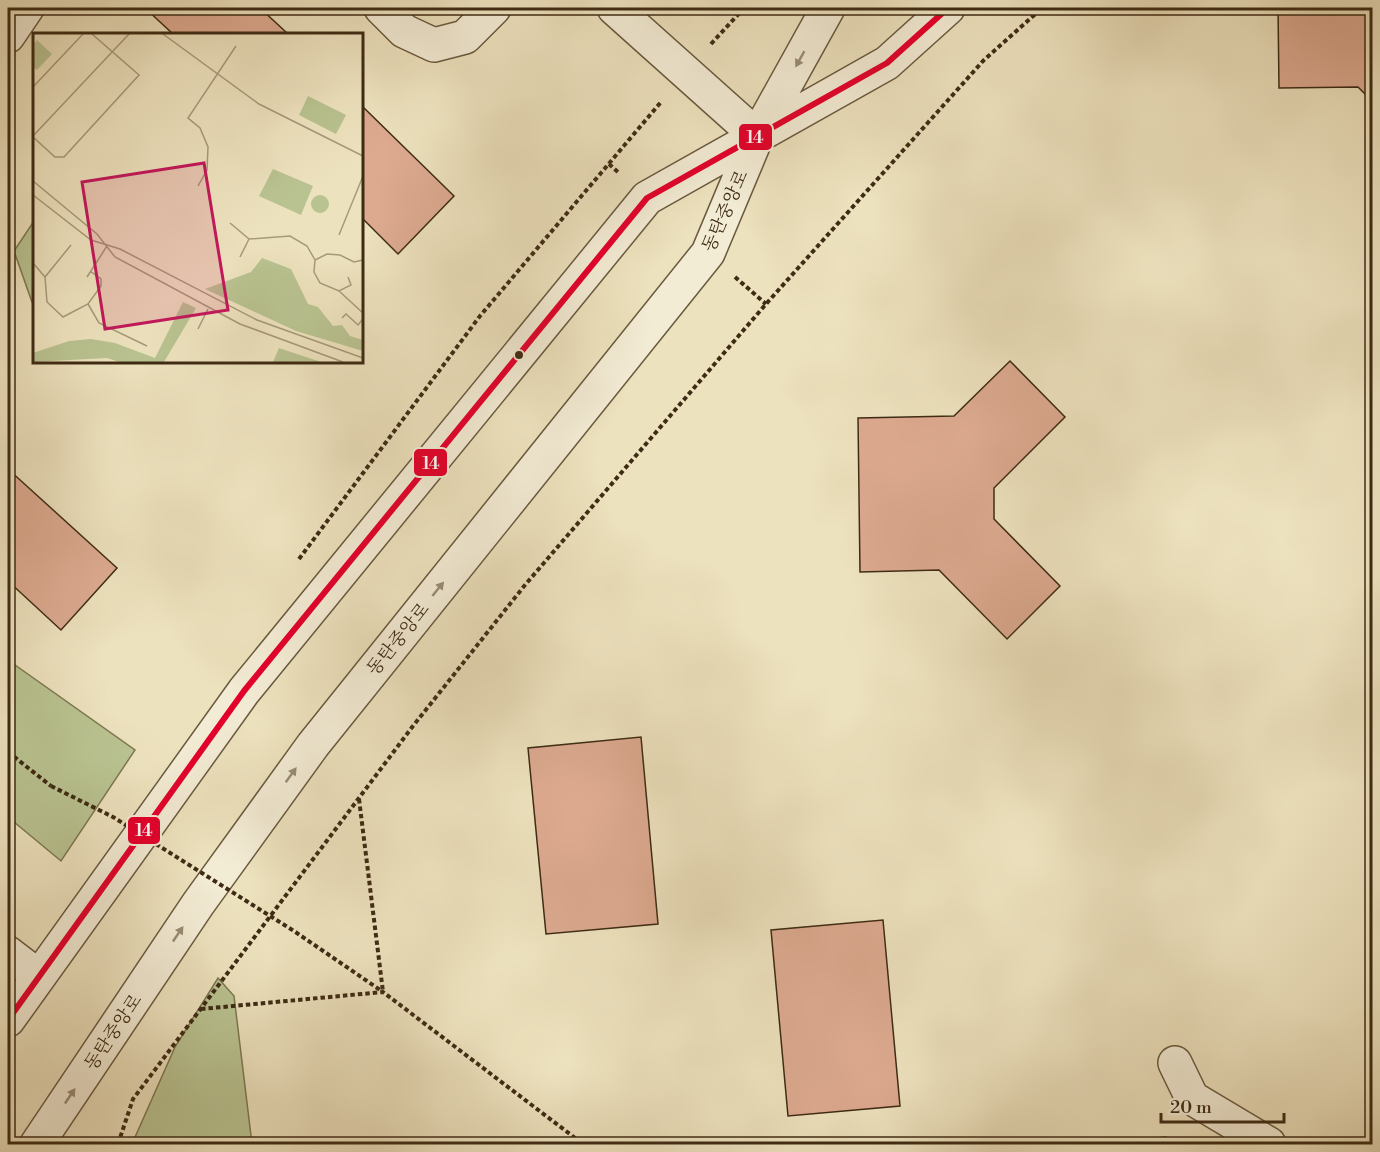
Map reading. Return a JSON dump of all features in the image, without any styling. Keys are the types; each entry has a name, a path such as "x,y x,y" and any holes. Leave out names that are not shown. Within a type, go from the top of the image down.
{"street":[{"path":"8,36 27,8"},
{"path":"381,8 404,31 434,45 465,37 494,8"},
{"path":"614,8 757,136"},
{"name":"동탄중앙로","path":"37,1144 198,904 312,745 708,253 757,136 828,8"},
{"name":"동탄중앙로","path":"8,1020 244,691 647,198 887,63 948,8"},
{"path":"8,953 38,976"},
{"path":"1175,1063 1192,1098 1269,1144"}],"path":[{"path":"117,1144 133,1099 420,717 525,585 733,341 983,61 1042,8"},
{"path":"8,752 51,786 114,817 294,931 382,992 583,1144"},
{"path":"359,798 382,992"},
{"path":"201,1009 382,992"}],"green space":[{"path":"33,222 33,303 32,302 14,251"},
{"path":"8,660 135,750 61,861 8,817"},
{"path":"218,978 234,996 252,1144 132,1144 175,1047"}],"building":[{"path":"145,8 260,8 287,33 172,33"},
{"path":"1278,8 1372,8 1372,101 1358,87 1279,88"},
{"path":"363,107 454,196 398,254 363,219"},
{"path":"1010,361 1065,417 994,488 994,519 1060,586 1007,639 939,570 860,572 858,418 954,416"},
{"path":"8,469 117,568 61,630 8,581"},
{"path":"641,737 658,924 546,934 528,748"},
{"path":"883,920 900,1106 788,1116 771,930"},
{"path":"1166,1137 1167,1144 1087,1144"}],"transit line":[{"name":"14","path":"8,1020 244,691 647,198 887,63 948,8"}]}
